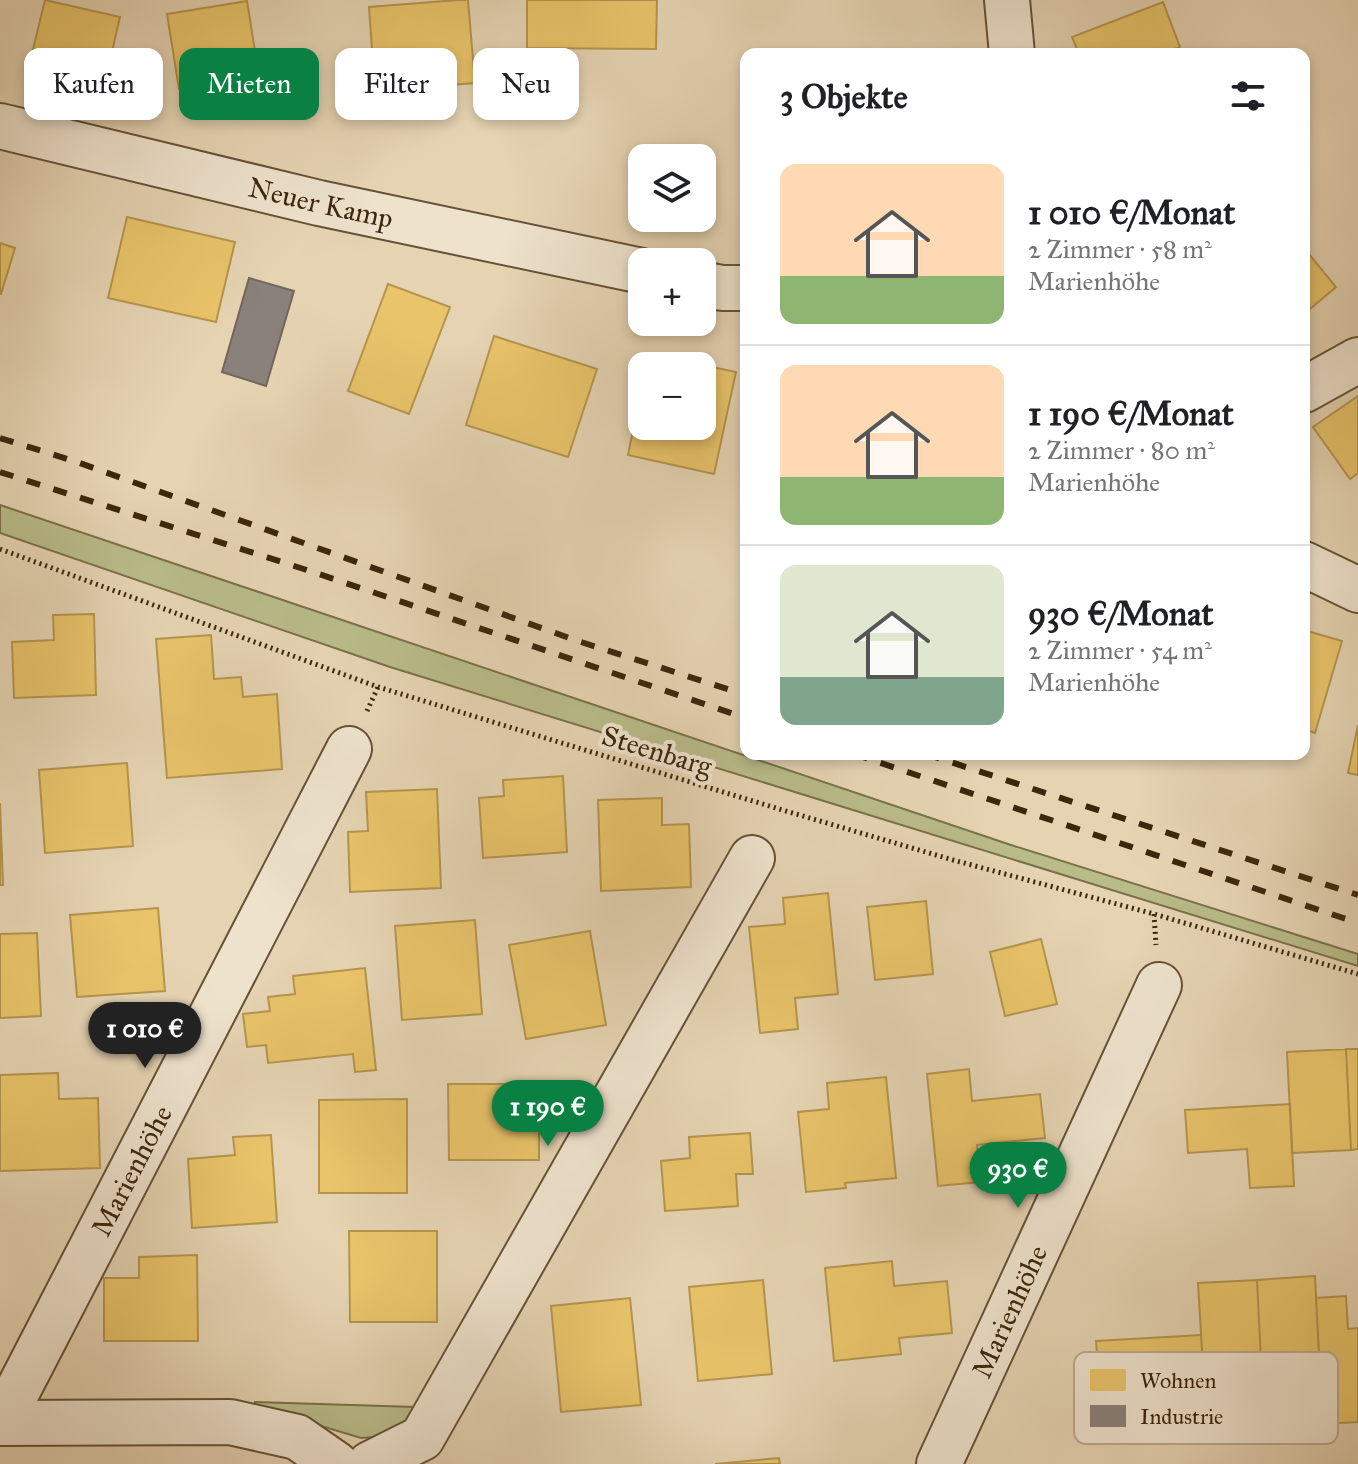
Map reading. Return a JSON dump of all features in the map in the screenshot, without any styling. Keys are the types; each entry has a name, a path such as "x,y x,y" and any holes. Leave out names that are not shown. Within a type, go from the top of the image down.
{"street":[{"path":"1007,0 1011,48"},
{"name":"Neuer Kamp","path":"0,126 319,203 628,268"},
{"path":"716,287 740,288"},
{"path":"1310,387 1358,360"},
{"path":"1310,567 1358,590"},
{"name":"Marienhöhe","path":"336,1464 297,1437 230,1422 0,1423 349,749"},
{"path":"370,1464 434,1451 752,858"},
{"name":"Marienhöhe","path":"939,1464 1159,985"}],"path":[{"name":"Steenbarg","path":"0,549 378,687 808,818 1358,974"}],"green space":[{"path":"0,505 740,754 740,760 758,760 1011,845 1358,954 1358,966 390,667 0,533"},
{"path":"255,1402 416,1407 421,1410 390,1436 361,1438 254,1409"}],"building: Wohnen":[{"path":"45,0 120,17 113,48 33,48"},
{"path":"468,0 473,83 457,84 457,48 372,48 369,7"},
{"path":"527,0 657,0 656,49 527,48"},
{"path":"247,1 255,48 179,48 179,89 167,14"},
{"path":"1163,2 1180,47 1077,48 1072,37"},
{"path":"127,217 235,242 216,322 108,298"},
{"path":"0,243 15,248 1,294 0,294"},
{"path":"1310,255 1336,287 1310,309"},
{"path":"388,284 450,307 409,414 348,391"},
{"path":"494,336 597,369 568,457 466,425"},
{"path":"716,368 736,372 714,474 628,455 631,440 716,440"},
{"path":"1358,396 1358,473 1350,479 1313,427"},
{"path":"94,614 96,695 14,698 12,642 54,640 53,615"},
{"path":"1310,632 1342,641 1315,733 1310,731"},
{"path":"211,635 214,679 241,677 243,697 277,694 282,769 167,778 156,639"},
{"path":"1358,725 1358,775 1348,773"},
{"path":"127,763 133,846 45,853 39,770"},
{"path":"563,776 567,852 483,858 479,798 504,796 503,780"},
{"path":"437,789 441,888 350,892 348,832 368,831 366,792"},
{"path":"662,798 662,825 689,824 691,887 601,891 598,800"},
{"path":"0,803 3,885 0,885"},
{"path":"828,893 838,994 795,998 798,1029 760,1033 749,927 785,924 783,898"},
{"path":"926,901 933,974 875,980 867,907"},
{"path":"158,908 165,991 77,997 70,915"},
{"path":"475,920 482,1014 402,1020 395,926"},
{"path":"590,931 606,1025 526,1039 509,945"},
{"path":"37,933 41,1016 0,1018 0,934"},
{"path":"1041,939 1057,1004 1005,1016 990,952"},
{"path":"365,968 376,1070 355,1072 353,1054 268,1063 266,1045 247,1047 243,1014 270,1011 268,997 295,994 293,976"},
{"path":"1346,1049 1358,1049 1358,1149 1351,1150"},
{"path":"1346,1049 1351,1150 1292,1153 1287,1052"},
{"path":"969,1069 972,1101 1040,1094 1045,1138 977,1145 981,1182 938,1186 927,1074"},
{"path":"58,1073 59,1099 98,1098 100,1168 0,1171 0,1075"},
{"path":"886,1077 896,1178 845,1183 846,1188 806,1192 798,1112 829,1109 827,1083"},
{"path":"448,1084 539,1084 539,1160 449,1160"},
{"path":"407,1099 407,1193 319,1193 319,1100"},
{"path":"1290,1104 1294,1186 1250,1188 1247,1149 1188,1153 1185,1110"},
{"path":"750,1133 753,1174 736,1174 738,1206 665,1211 661,1161 690,1158 689,1137"},
{"path":"271,1135 277,1222 192,1228 188,1159 235,1155 233,1137"},
{"path":"349,1231 437,1231 437,1322 350,1322"},
{"path":"197,1255 198,1341 104,1341 104,1278 139,1278 139,1257"},
{"path":"892,1261 894,1286 947,1281 952,1333 899,1338 901,1354 834,1361 825,1268"},
{"path":"1315,1276 1319,1352 1261,1352 1257,1280"},
{"path":"763,1280 772,1374 698,1381 689,1287"},
{"path":"1257,1280 1261,1352 1202,1352 1198,1283"},
{"path":"1346,1296 1348,1329 1358,1328 1358,1422 1338,1423 1338,1352 1319,1352 1316,1298"},
{"path":"630,1298 641,1405 561,1412 551,1306"},
{"path":"1201,1335 1202,1352 1097,1352 1096,1341"},
{"path":"779,1458 780,1464 715,1464"}],"building: Industrie":[{"path":"249,278 294,291 266,386 222,372"}],"railway":[{"path":"0,438 74,461 575,640 740,693"},
{"path":"0,472 313,572 740,716"},
{"path":"872,760 1358,923"},
{"path":"944,760 1358,895"}]}
